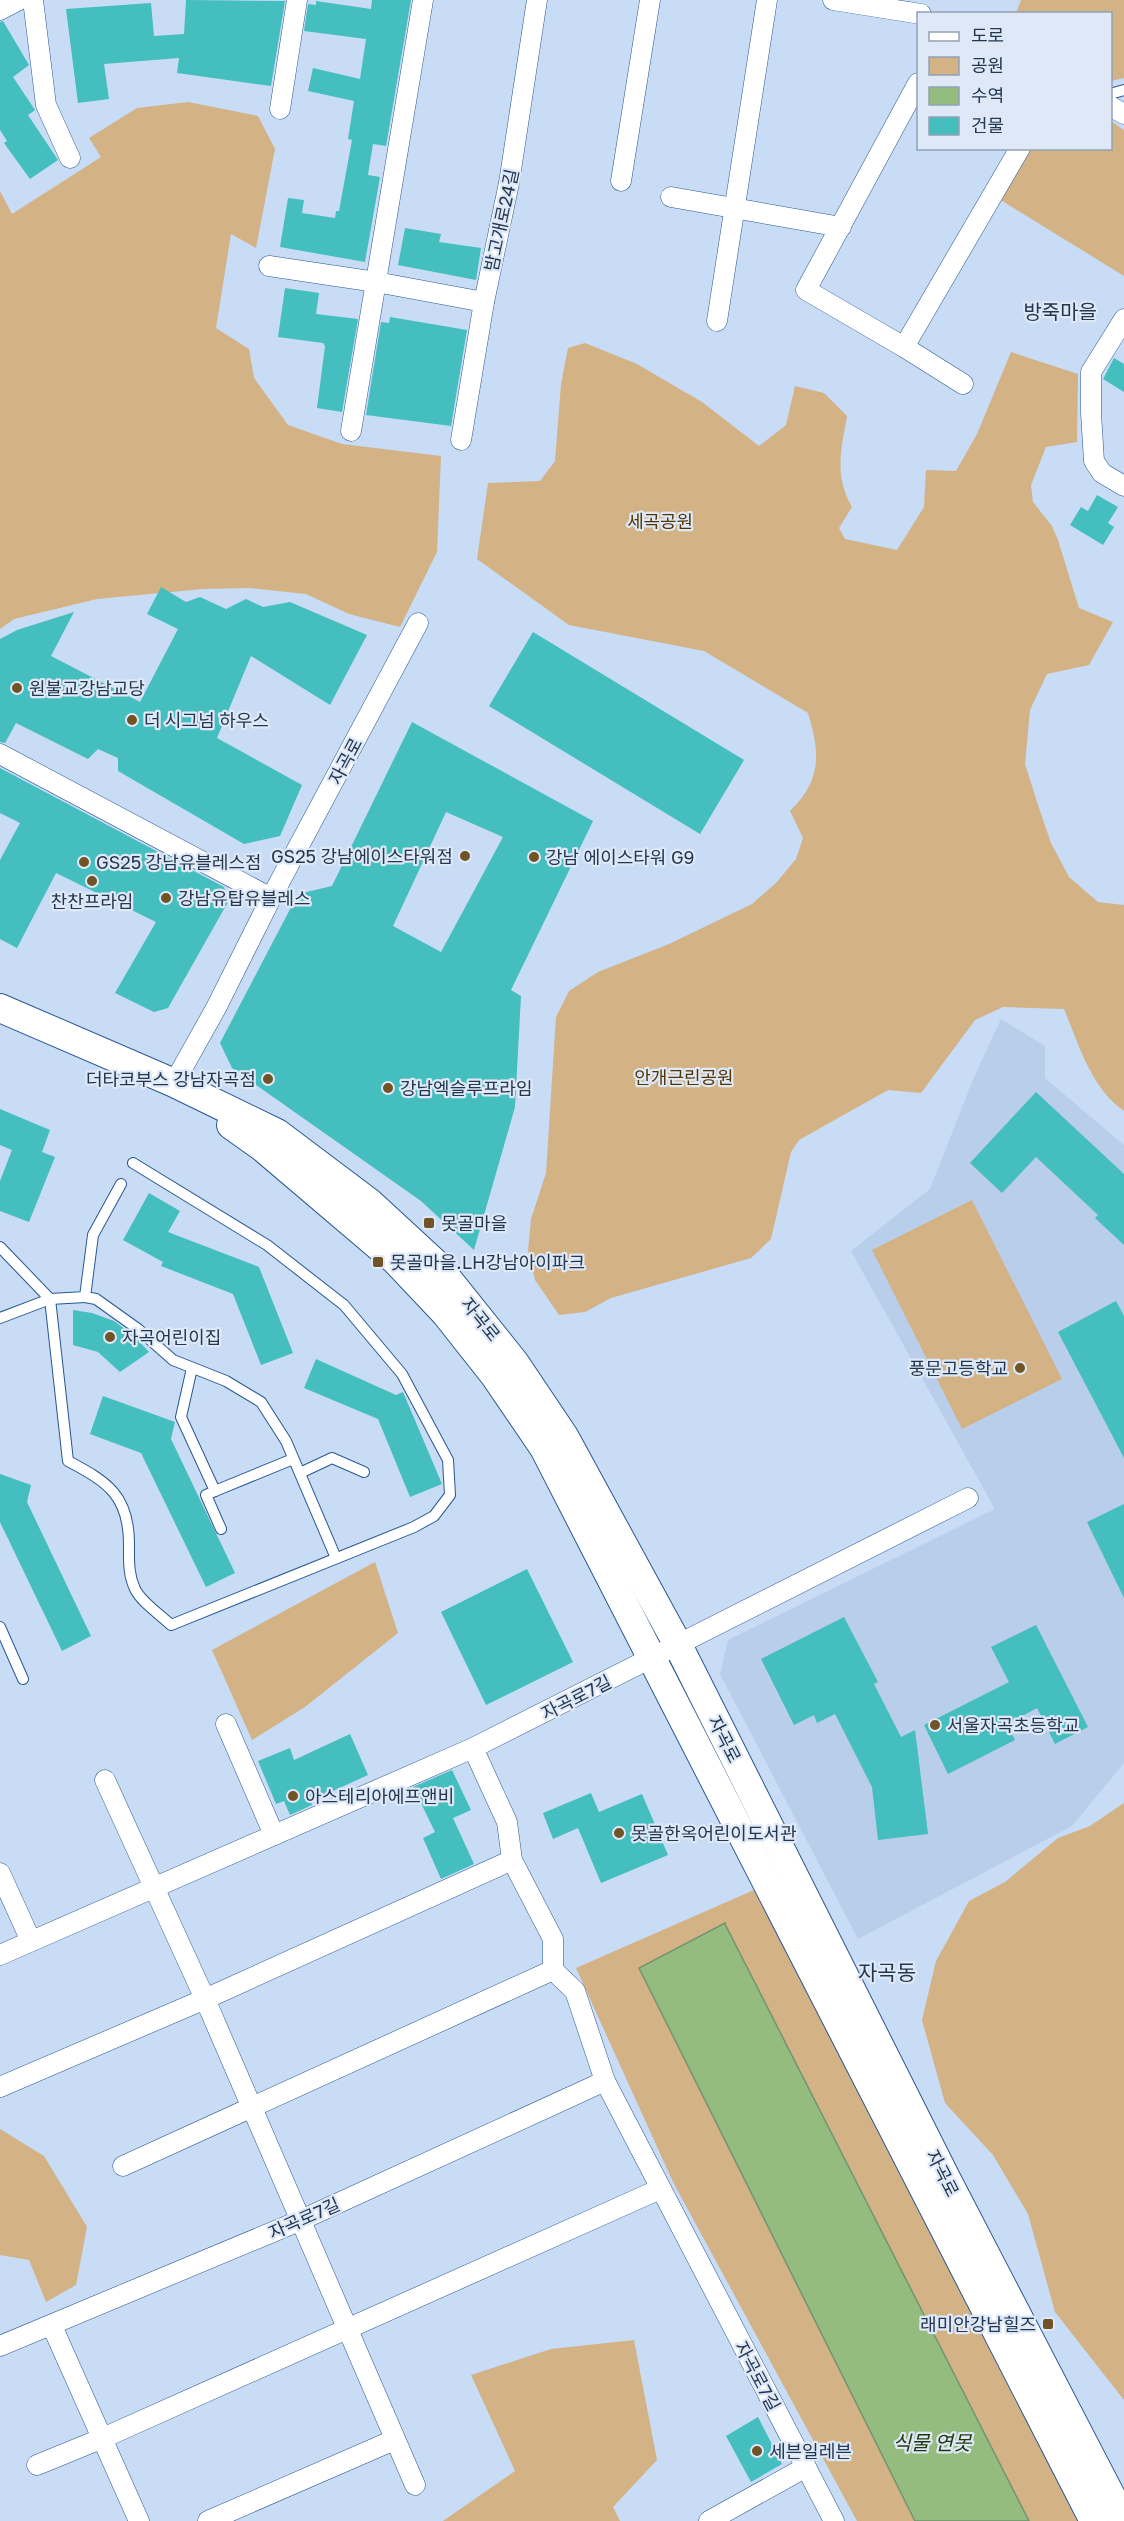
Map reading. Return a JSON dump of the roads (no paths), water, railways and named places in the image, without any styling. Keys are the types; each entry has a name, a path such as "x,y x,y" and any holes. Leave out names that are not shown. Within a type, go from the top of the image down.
{"main road":[{"name":"자곡로","path":"0,1008 174,1083 277,1133 370,1203 435,1263 515,1363 564,1436 678,1645 941,2168 1124,2521"},
{"name":"자곡로","path":"174,1083 262,1147 395,1260 446,1314 495,1376 544,1448 1094,2521"}],"street":[{"path":"0,10 19,0"},
{"path":"33,0 46,105 69,158"},
{"path":"280,109 297,0"},
{"path":"351,431 423,0"},
{"name":"밤고개로24길","path":"461,440 483,302 509,183 537,0"},
{"path":"621,181 650,0"},
{"path":"717,321 767,0"},
{"path":"833,0 917,13"},
{"path":"917,85 806,290 963,384"},
{"path":"904,347 1019,150"},
{"path":"671,197 841,227"},
{"path":"269,266 376,282 483,302"},
{"path":"1124,319 1091,372 1094,461 1102,473 1124,486"},
{"name":"자곡로","path":"174,1083 216,1008 271,898 418,623"},
{"path":"0,754 271,898"},
{"name":"자곡로7길","path":"0,1955 473,1748 968,1498"},
{"path":"226,1724 274,1835"},
{"path":"123,2166 553,1970 553,1939 512,1860 507,1822 473,1748"},
{"path":"105,1780 205,2000 346,2331 415,2485"},
{"path":"0,2087 205,2000 512,1860"},
{"path":"0,1873 32,1941"},
{"name":"자곡로7길","path":"553,1970 574,1991 605,2081 834,2521"},
{"name":"자곡로7길","path":"0,2346 299,2221 605,2081"},
{"path":"37,2465 346,2331 660,2189"},
{"path":"52,2326 139,2521"},
{"path":"208,2521 394,2440"},
{"path":"709,2521 806,2467"}],"lane":[{"path":"0,1247 50,1299 68,1461 98,1476 120,1498 129,1522 129,1569 136,1592 171,1625 434,1516 450,1495 448,1460 402,1374 344,1305 267,1245 133,1163"},
{"path":"85,1297 93,1235 121,1184"},
{"path":"0,1318 50,1299 85,1297 96,1299 138,1329 173,1360 226,1381 261,1402 286,1441 336,1558"},
{"path":"192,1368 181,1417 215,1491"},
{"path":"300,1473 332,1458 364,1472"},
{"path":"221,1529 206,1494 293,1459"},
{"path":"0,1627 23,1679"}],"water":[{"name":"식물 연못","path":"725,1923 1029,2521 915,2521 639,1968"}],"place":[{"name":"원불교강남교당","path":"17,688"},
{"name":"더 시그넘 하우스","path":"132,720"},
{"name":"GS25 강남에이스타워점","path":"465,856"},
{"name":"강남 에이스타워 G9","path":"534,857"},
{"name":"GS25 강남유블레스점","path":"84,862"},
{"name":"찬찬프라임","path":"92,881"},
{"name":"강남유탑유블레스","path":"166,898"},
{"name":"더타코부스 강남자곡점","path":"268,1079"},
{"name":"강남엑슬루프라임","path":"388,1088"},
{"name":"못골마을","path":"429,1223"},
{"name":"못골마을.LH강남아이파크","path":"378,1262"},
{"name":"자곡어린이집","path":"110,1337"},
{"name":"풍문고등학교","path":"1020,1368"},
{"name":"서울자곡초등학교","path":"935,1725"},
{"name":"아스테리아에프앤비","path":"293,1796"},
{"name":"못골한옥어린이도서관","path":"619,1833"},
{"name":"래미안강남힐즈","path":"1048,2324"},
{"name":"세븐일레븐","path":"757,2451"}],"district":[{"name":"방죽마을","path":"1060,311"},
{"name":"자곡동","path":"887,1972"}],"park label":[{"name":"세곡공원","path":"660,521"},
{"name":"안개근린공원","path":"684,1077"}]}
